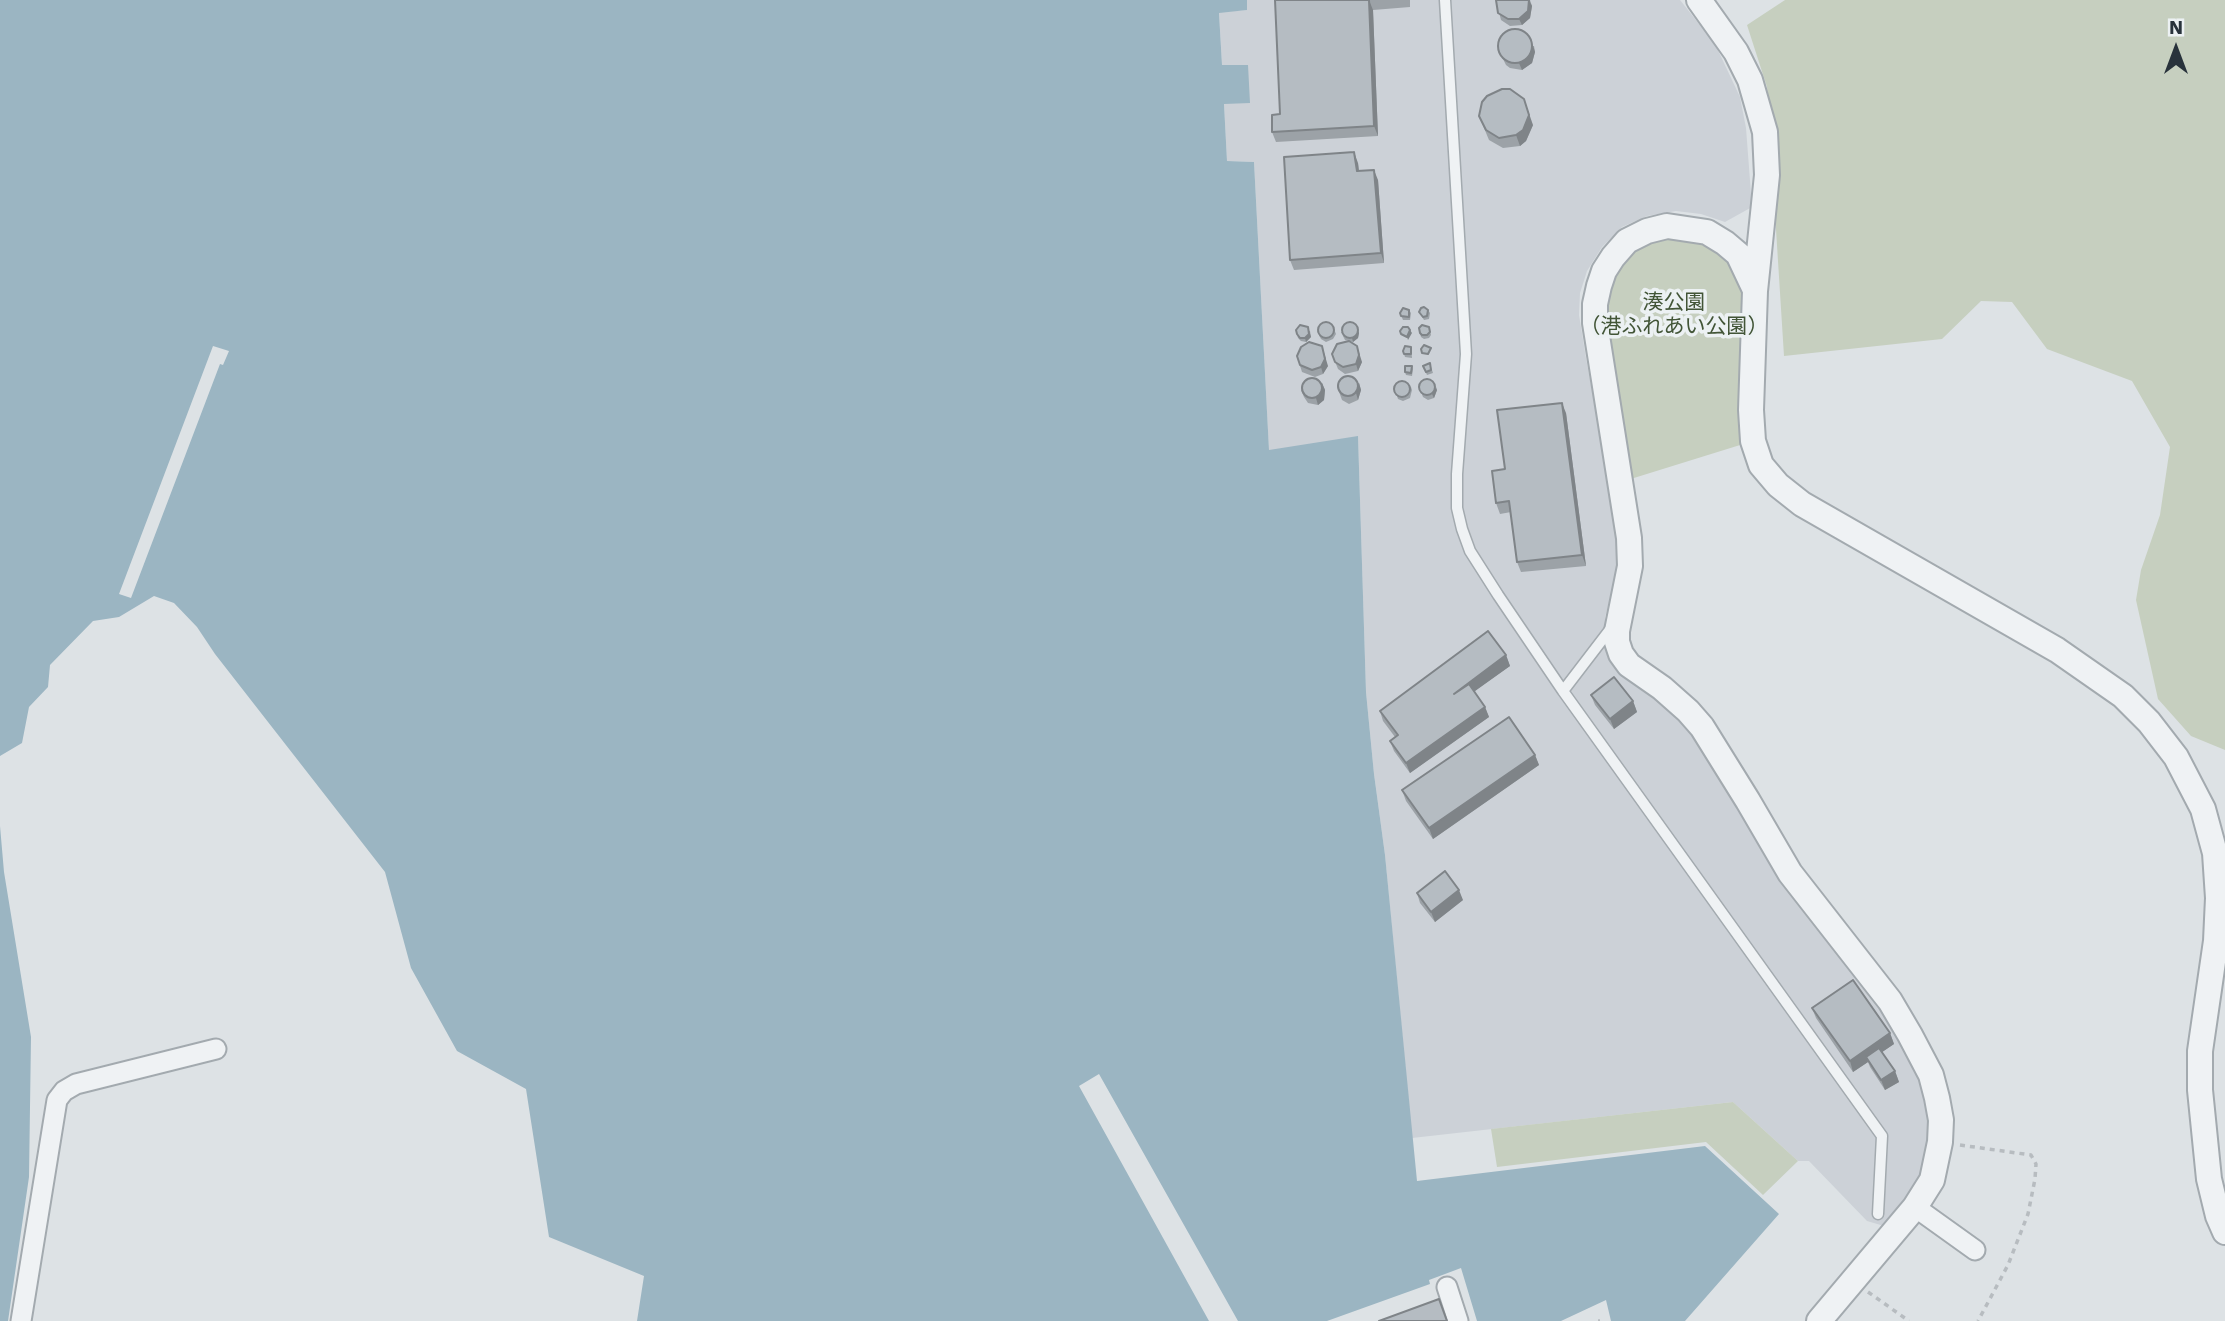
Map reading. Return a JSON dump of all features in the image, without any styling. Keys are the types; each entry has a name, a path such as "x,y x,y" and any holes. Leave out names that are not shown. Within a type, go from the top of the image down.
{"street":[{"path":"1699,0 1736,52 1756,98 1765,132 1765,201 1755,290 1751,410 1753,441 1761,464 1778,485 1802,504 2057,650 2123,696 2149,722 2176,757 2203,809 2215,853 2218,898 2216,941 2200,1051 2200,1090 2209,1180 2225,1232"},
{"path":"1765,201 1760,219 1744,230 1720,236 1667,226 1647,231 1627,241 1604,271 1595,304 1595,323 1629,538 1630,566 1617,642 1621,654 1629,665 1661,688 1702,727 1790,873 1890,1001 1931,1076 1941,1120 1938,1162 1932,1180 1915,1207 1819,1321"},
{"path":"1707,232 1738,254 1755,290"},
{"path":"21,1321 57,1100 64,1091 76,1084 216,1049"},
{"path":"1915,1207 1975,1250"},
{"path":"1447,1287 1458,1321"}],"lane":[{"path":"1445,0 1466,354 1457,508 1470,551 1563,691 1882,1136 1878,1214"},
{"path":"1563,691 1620,616"}],"path":[{"path":"1940,1142 2031,1154 2036,1164 2028,1214 2008,1265 1978,1321"},
{"path":"1853,1281 1909,1321"}],"shaded area":[{"path":"1247,0 1680,0 1715,44 1740,97 1746,128 1752,207 1725,222 1701,214 1676,211 1647,216 1622,227 1602,247 1587,271 1580,293 1579,315 1620,544 1620,564 1605,617 1605,643 1611,662 1696,731 1898,1032 1926,1089 1930,1104 1929,1159 1914,1191 1884,1226 1867,1221 1809,1161 1798,1161 1733,1102 1412,1138 1385,855 1366,692 1358,437 1269,451 1254,162 1227,161 1224,104 1247,65 1222,65 1219,12 1247,10"}],"green space":[{"path":"1785,0 2225,0 2225,750 2191,736 2158,699 2136,600 2141,570 2160,515 2170,447 2132,381 2047,349 2012,302 1981,301 1942,339 1784,356 1767,87 1747,25"},
{"name":"湊公園 （港ふれあい公園）","path":"1687,228 1745,266 1753,441 1621,482 1595,323 1613,257"},
{"path":"1733,1102 1798,1161 1763,1195 1706,1142 1497,1167 1491,1129"}],"water":[{"path":"0,0 1247,0 1247,10 1219,13 1222,65 1248,65 1250,103 1224,104 1227,161 1254,162 1269,450 1358,436 1366,692 1417,1181 1705,1146 1779,1214 1685,1321 1611,1321 1606,1300 1561,1321 1477,1321 1461,1268 1429,1280 1430,1284 1327,1321 1238,1321 1099,1074 1079,1086 1209,1321 637,1321 644,1276 549,1237 526,1089 457,1051 411,968 385,872 215,654 197,627 174,603 154,596 119,617 93,621 50,665 48,687 29,707 22,743 0,756"},
{"path":"0,826 4,872 31,1037 29,1177 8,1321 0,1321"}],"pier":[{"path":"213,346 229,351 223,365 220,364 131,598 119,594"}],"building":[{"path":"1275,0 1369,0 1374,126 1272,132 1272,115 1280,114"},
{"path":"1496,0 1529,0 1528,11 1519,19 1508,19 1498,13"},
{"path":"1515,29 1527,34 1532,46 1527,58 1515,63 1503,58 1498,46 1503,34"},
{"path":"1502,89 1510,89 1524,99 1529,115 1523,130 1516,135 1499,138 1486,130 1479,116 1482,102 1487,96"},
{"path":"1354,152 1357,171 1374,170 1381,253 1290,260 1284,157"},
{"path":"1424,307 1428,310 1427,316 1423,317 1419,312"},
{"path":"1403,308 1409,310 1409,317 1401,316"},
{"path":"1326,322 1332,324 1332,336 1326,338 1320,336 1318,330 1320,324"},
{"path":"1347,322 1353,322 1358,330 1356,336 1347,338 1342,333 1342,327"},
{"path":"1300,325 1308,327 1309,334 1305,338 1300,338 1297,334 1296,330"},
{"path":"1422,325 1429,327 1430,332 1427,335 1420,333 1419,328"},
{"path":"1403,327 1410,330 1407,337 1401,334"},
{"path":"1349,341 1357,346 1359,355 1356,364 1343,367 1335,362 1332,354 1337,344"},
{"path":"1309,342 1322,346 1325,359 1321,367 1312,370 1300,365 1297,356 1301,347"},
{"path":"1424,345 1431,348 1428,354 1422,353"},
{"path":"1405,346 1411,347 1411,354 1404,354"},
{"path":"1430,363 1431,370 1426,372 1423,366"},
{"path":"1405,366 1412,366 1411,373 1405,372"},
{"path":"1344,376 1352,376 1358,386 1352,396 1344,396 1338,390 1338,382"},
{"path":"1308,378 1316,378 1322,388 1316,398 1308,398 1302,392 1302,384"},
{"path":"1427,379 1433,381 1433,393 1427,395 1421,393 1419,387 1421,381"},
{"path":"1402,381 1408,383 1408,395 1402,397 1396,395 1394,389 1396,383"},
{"path":"1562,403 1582,555 1517,562 1509,501 1496,503 1492,471 1505,469 1497,410"},
{"path":"1488,631 1506,655 1454,694 1469,684 1485,707 1406,763 1390,741 1398,735 1380,711"},
{"path":"1614,677 1633,701 1610,719 1591,695"},
{"path":"1509,717 1535,755 1429,828 1402,790"},
{"path":"1445,871 1459,890 1431,912 1417,893"},
{"path":"1853,980 1890,1033 1850,1061 1812,1008"},
{"path":"1879,1048 1895,1071 1881,1080 1866,1057"},
{"path":"1439,1299 1447,1321 1379,1321"}]}
